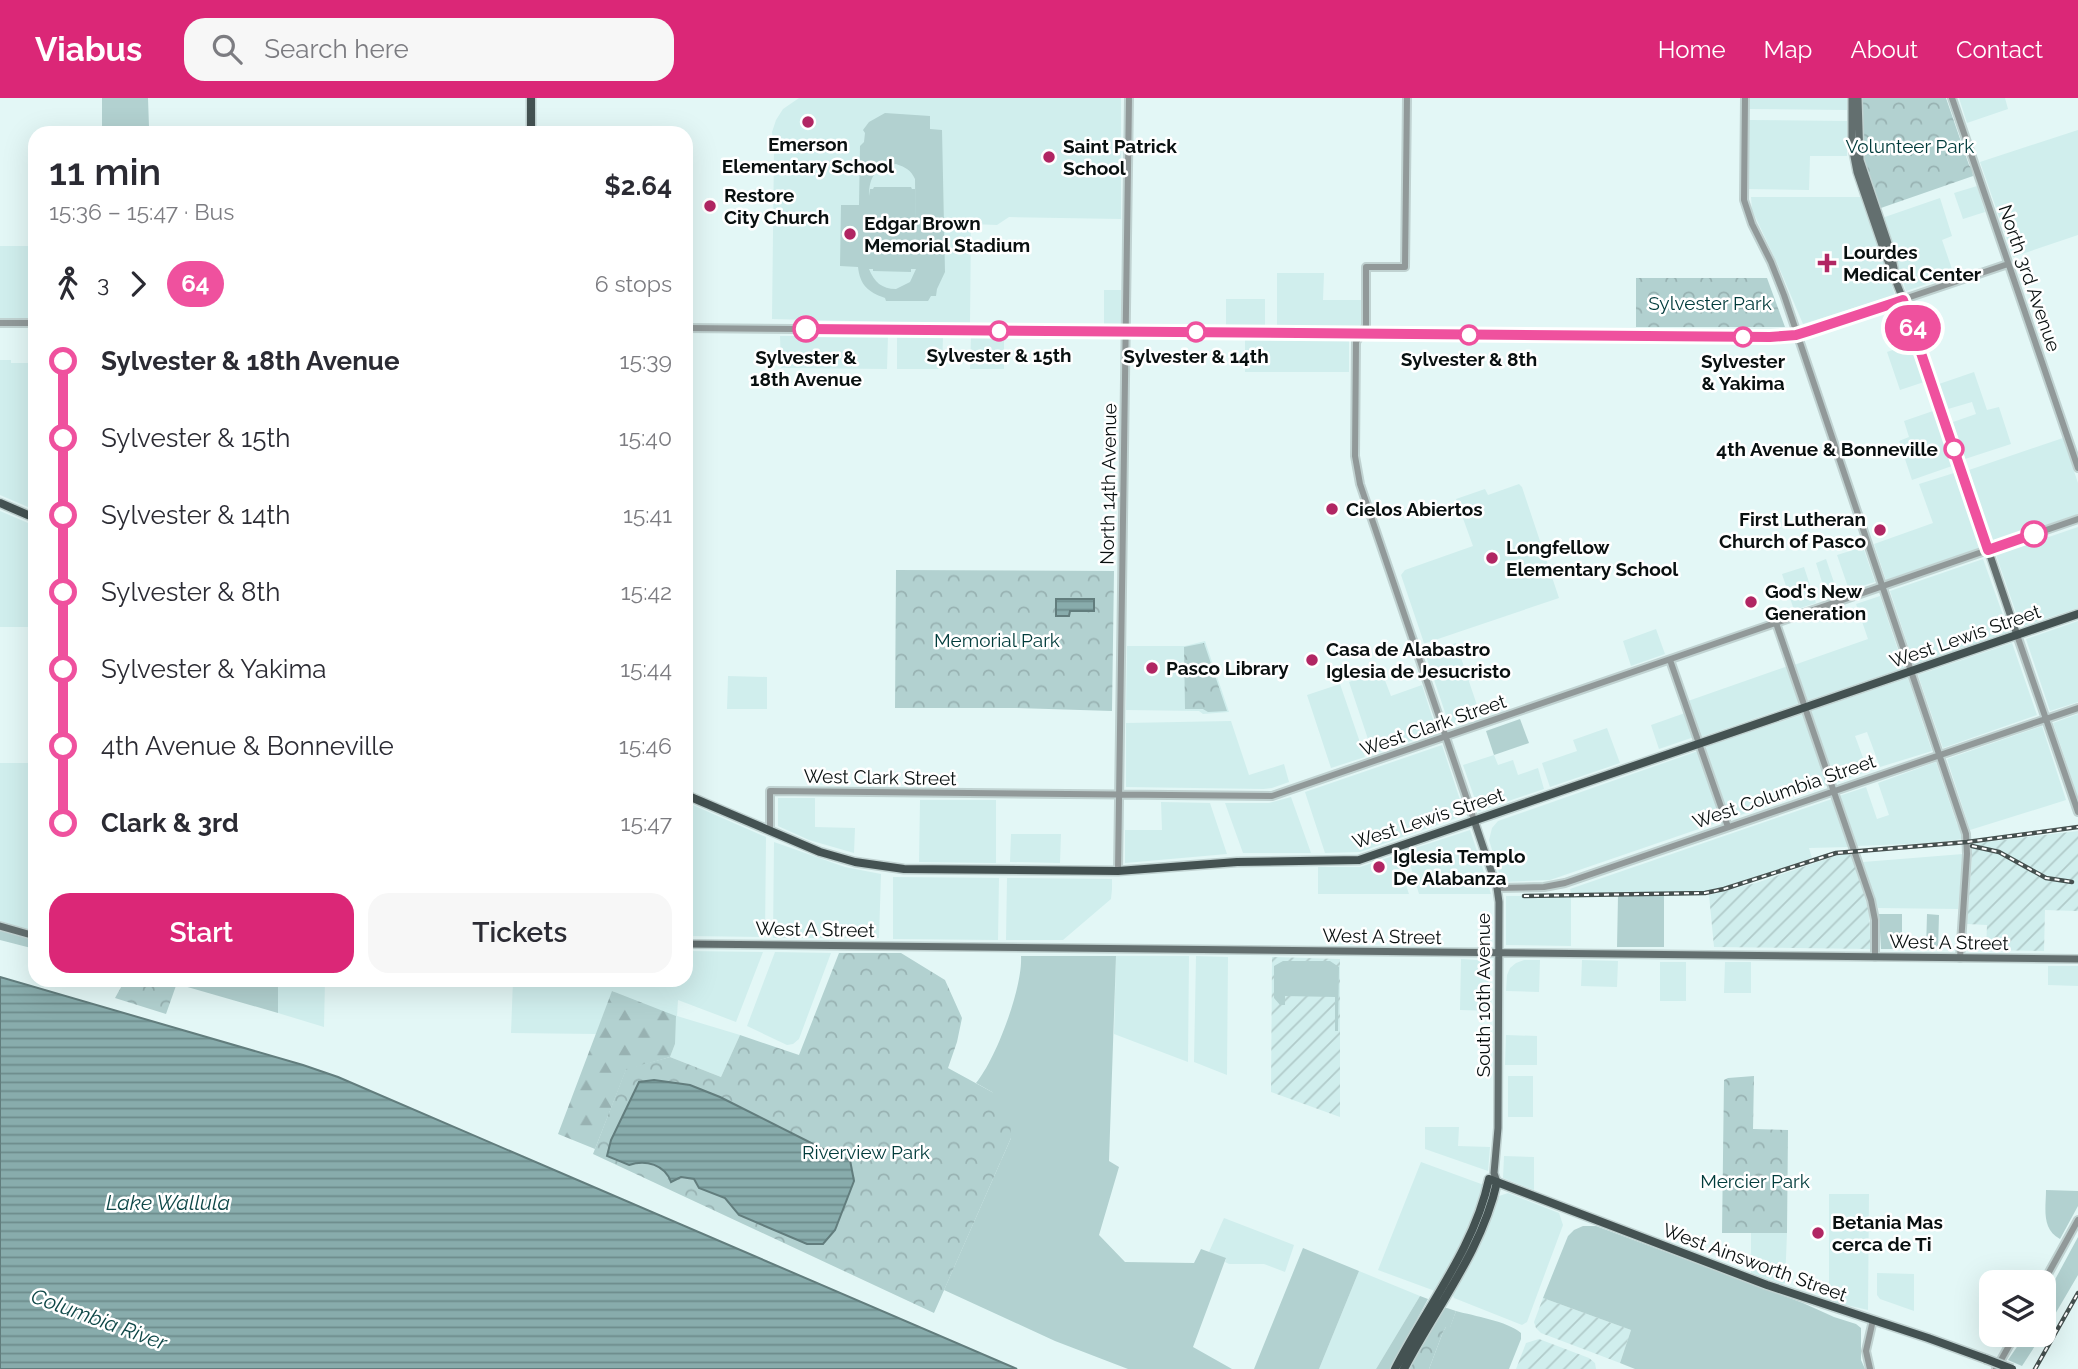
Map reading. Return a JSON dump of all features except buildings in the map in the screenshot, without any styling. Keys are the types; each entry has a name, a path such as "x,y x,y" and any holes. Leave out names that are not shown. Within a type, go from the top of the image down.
{"main road":[{"path":"531,98 531,126"},
{"path":"1852,98 1855,167 2017,635"},
{"path":"1858,98 1860,160 1890,249 1894,276"},
{"path":"0,503 28,515"},
{"name":"West Lewis Street","path":"693,799 803,846 886,867 925,870 1118,872 1237,862 1359,860 2078,614"},
{"name":"South 10th Avenue","path":"1404,1369 1473,1249 1488,1215 1494,1178 1498,1128 1499,902 1475,820"},
{"path":"0,926 28,934"},
{"name":"West A Street","path":"693,944 2078,959"},
{"name":"South 10th Avenue","path":"1395,1369 1466,1244 1494,1178"},
{"name":"West Ainsworth Street","path":"1494,1178 1767,1285 2012,1369"}],"street":[{"name":"North 14th Avenue","path":"1118,872 1129,98"},
{"path":"1407,98 1405,267 1366,267 1366,326 1356,342 1356,470 1475,820"},
{"path":"1745,98 1744,200 1752,224 1774,270 1964,827 1966,842 1960,958"},
{"name":"North 3rd Avenue","path":"1952,98 2078,468"},
{"path":"693,328 1762,337 1796,335 2008,264"},
{"path":"0,323 28,323"},
{"name":"West Clark Street","path":"770,831 770,791 1272,796 2078,519"},
{"path":"1776,623 1871,900 1875,920 1875,957"},
{"path":"2017,635 2078,812"},
{"path":"1670,660 1728,827"},
{"name":"West Columbia Street","path":"1497,888 1560,885 2078,708"},
{"path":"2050,1270 2078,1220"},
{"path":"1870,1369 1866,1354 1873,1320"},
{"path":"1996,1369 2008,1347"}],"shaded area":[{"path":"799,98 1121,98 1121,219 1009,217 997,225 971,224 970,324 772,319 772,132 783,109"},
{"path":"1750,98 1847,98 1847,110 1749,109"},
{"path":"1959,98 2005,98 2008,109 1967,123"},
{"path":"1749,120 1847,121 1847,156 1810,156 1809,190 1748,189"},
{"path":"2078,130 2078,235 2013,257 1980,162"},
{"path":"1977,186 1985,212 1963,219 1954,193"},
{"name":"Lourdes Medical Center","path":"1751,197 1862,197 1895,295 1803,324 1752,210"},
{"path":"1940,198 1952,236 1942,240 1954,275 1906,291 1882,218"},
{"path":"0,246 28,246 28,318 0,318"},
{"path":"1277,273 1324,273 1323,300 1361,300 1361,326 1277,326"},
{"path":"1104,290 1121,290 1121,324 1104,324"},
{"path":"1226,299 1265,299 1265,326 1226,326"},
{"path":"780,336 888,336 887,369 781,368"},
{"path":"897,336 943,337 942,369 897,369"},
{"path":"971,337 1004,337 1004,369 970,369"},
{"path":"1245,340 1349,341 1349,372 1245,372"},
{"path":"1910,344 1924,382 1900,390 1887,352"},
{"path":"0,360 11,360 11,363 28,363 28,507 0,495"},
{"path":"1974,372 1987,410 1999,407 2011,444 1965,459 1953,422 1976,414 1972,402 1948,409 1939,384"},
{"path":"1933,411 1952,466 1912,480 1899,441 1909,437 1904,421"},
{"path":"2063,438 2078,483 2078,514 1993,543 1969,470"},
{"path":"1954,473 1980,548 1886,580 1874,544 1933,523 1919,484"},
{"name":"Longfellow Elementary School","path":"1519,484 1559,598 1424,643 1401,575 1405,570 1473,546 1456,499 1485,489 1488,495"},
{"path":"0,511 28,523 28,627 0,627"},
{"path":"2078,527 2078,608 2021,627 1996,555"},
{"path":"1863,547 1875,582 1849,590 1837,555"},
{"path":"1826,559 1838,594 1827,598 1816,563"},
{"path":"1983,559 2009,632 1914,664 1890,591"},
{"path":"1804,567 1816,603 1794,610 1782,574"},
{"path":"1880,596 1904,668 1806,701 1794,665 1868,639 1856,604"},
{"path":"2078,621 2078,702 2050,711 2026,639"},
{"path":"1656,629 1665,654 1631,666 1623,641"},
{"path":"1205,641 1229,712 1203,714 1199,711 1126,710 1127,646 1185,646"},
{"path":"1456,643 1481,717 1450,727 1425,653"},
{"path":"2012,643 2037,715 1943,748 1918,675"},
{"path":"1788,666 1800,703 1701,737 1688,701"},
{"path":"1381,670 1391,696 1422,685 1437,732 1373,754 1349,682"},
{"path":"728,676 767,677 767,709 727,709"},
{"path":"1908,678 1932,751 1880,767 1867,732 1855,736 1868,771 1835,783 1811,711"},
{"path":"1340,684 1365,757 1331,768 1307,695"},
{"path":"1685,713 1694,737 1659,749 1651,725"},
{"path":"1804,714 1827,785 1729,819 1705,747"},
{"path":"2078,714 2078,797 2053,723"},
{"path":"1231,721 1249,775 1284,764 1289,782 1264,789 1126,787 1126,723"},
{"path":"2042,726 2066,800 1970,830 1947,759"},
{"path":"1607,728 1620,763 1550,787 1542,763 1577,751 1573,740"},
{"path":"1442,745 1465,815 1360,852 1325,853 1305,792"},
{"path":"1698,751 1722,821 1550,880 1502,882 1489,840 1492,828 1498,821"},
{"path":"1494,755 1498,765 1513,760 1518,775 1538,768 1544,789 1479,811 1463,765"},
{"path":"1936,762 1963,839 1856,846 1839,796 1866,787 1877,819 1889,815 1878,783"},
{"path":"0,763 28,763 28,929 0,921"},
{"path":"1291,797 1311,853 1243,853 1225,803 1269,803"},
{"path":"778,798 815,798 815,827 855,828 854,853 809,840 778,826"},
{"path":"1832,799 1849,847 1809,848 1812,858 1710,891 1571,893 1570,889"},
{"path":"920,800 996,800 996,863 919,862"},
{"path":"1161,802 1210,803 1227,854 1125,863 1125,830 1162,830"},
{"path":"693,805 766,837 765,937 693,936"},
{"path":"1470,830 1491,894 1419,894 1406,851"},
{"path":"2078,831 2078,911 2045,910 2044,951 1986,950 1987,925 1967,924 1972,855 1969,844"},
{"path":"1011,834 1061,834 1060,863 1010,862"},
{"path":"774,842 845,867 881,874 879,938 773,938"},
{"path":"1852,853 1869,912 1871,949 1714,947 1709,895"},
{"path":"1963,854 1958,909 1878,908 1863,862"},
{"path":"1396,855 1409,894 1318,894 1318,867 1360,867"},
{"path":"893,877 999,878 998,940 893,939"},
{"path":"1007,878 1112,879 1111,899 1063,940 1006,940"},
{"path":"1506,896 1571,896 1571,946 1506,945"},
{"path":"693,951 763,952 736,1022 678,1000 677,1016 740,1035 721,1077 670,1057 675,1044 613,991 596,1034 511,1033 513,987 693,987"},
{"path":"775,952 831,953 799,1039 787,1045 747,1026"},
{"path":"1116,956 1189,956 1188,1062 1114,1034"},
{"path":"1196,956 1228,957 1227,1075 1194,1062"},
{"path":"1272,957 1340,959 1340,1117 1271,1092"},
{"path":"1461,959 1477,960 1489,971 1491,1011 1460,1010"},
{"path":"1524,960 1540,960 1539,992 1506,991 1510,968"},
{"path":"1582,960 1618,961 1617,987 1581,986"},
{"path":"1660,962 1686,962 1686,1001 1660,1001"},
{"path":"1725,962 1751,962 1751,993 1724,993"},
{"path":"2048,966 2078,966 2078,986 2048,985"},
{"path":"278,987 325,987 324,1027 278,1013"},
{"path":"1506,1035 1537,1036 1537,1065 1505,1065"},
{"path":"1508,1076 1533,1076 1533,1117 1508,1117"},
{"path":"1425,1127 1459,1127 1458,1146 1490,1147 1488,1171 1425,1149"},
{"path":"1504,1156 1534,1157 1534,1190 1503,1178"},
{"path":"1421,1162 1484,1185 1478,1208 1463,1243 1435,1291 1378,1270"},
{"path":"1508,1193 1559,1213 1563,1225 1527,1322 1522,1325 1454,1298 1452,1293 1476,1251 1499,1196"},
{"path":"1829,1194 1869,1194 1868,1310 1829,1301"},
{"path":"1224,1218 1294,1245 1285,1272 1264,1264 1229,1264 1225,1262 1226,1259 1209,1252"},
{"path":"1751,1233 1787,1233 1785,1283 1751,1273"},
{"path":"1359,1271 1420,1296 1376,1369 1319,1369"},
{"path":"1877,1273 1914,1274 1914,1311 1880,1299 1877,1295"},
{"path":"1543,1298 1631,1330 1620,1363 1541,1333 1534,1322"},
{"path":"1539,1339 1589,1358 1595,1363 1596,1369 1516,1369 1526,1343"}],"green space":[{"path":"102,98 148,98 149,126 102,126"},
{"name":"Volunteer Park","path":"1861,98 1946,98 1973,176 1878,209 1864,166"},
{"path":"885,113 930,116 930,129 942,130 945,272 936,296 931,296 928,301 886,301 866,287 858,267 840,266 841,205 859,205 860,146 864,142 863,130 869,122","holes":["896,164 907,169 915,179 916,268 915,189 874,187 870,189 869,196 870,183 875,174 883,167","869,269 911,272 911,269 916,269 910,282 896,289 879,284"]},
{"name":"Sylvester Park","path":"1636,278 1767,278 1785,327 1636,327"},
{"name":"Memorial Park","path":"896,570 1114,571 1112,711 895,708"},
{"path":"1204,643 1227,711 1185,709 1184,647"},
{"path":"1520,719 1529,743 1494,755 1486,731"},
{"path":"1664,895 1664,947 1617,947 1618,896"},
{"path":"1879,914 1902,914 1902,949 1881,949"},
{"path":"1927,914 1939,915 1938,950 1926,950"},
{"path":"0,930 28,938 28,947 0,940"},
{"name":"Riverview Park","path":"839,953 901,953 945,980 962,1018 948,1068 992,1092 1010,1115 1011,1138 934,1313 593,1154 626,1069 670,1057 721,1077 740,1035 799,1055"},
{"path":"1021,956 1116,956 1109,1161 1119,1167 1099,1235 1125,1262 1194,1263 1201,1249 1226,1258 1193,1347 1232,1369 1128,1369 1055,1341 944,1290 1011,1138 992,1092 976,1083 992,1057 1007,1022 1018,986"},
{"path":"1283,961 1330,961 1339,967 1338,1031 1335,1031 1335,997 1285,996 1285,1005 1280,1005 1274,998 1274,966"},
{"path":"121,987 176,987 166,1014 115,998"},
{"path":"187,987 278,987 278,1013"},
{"path":"612,991 676,1016 675,1044 670,1057 626,1070 595,1149 558,1134"},
{"name":"Mercier Park","path":"1754,1076 1753,1129 1788,1130 1787,1233 1722,1233 1724,1080"},
{"path":"2046,1190 2078,1191 2078,1206 2060,1239 2047,1224"},
{"path":"1583,1226 1596,1226 1856,1324 1861,1328 1861,1360 1865,1369 1635,1369 1620,1363 1631,1330 1543,1298 1568,1236"},
{"path":"2078,1237 2078,1275 2056,1313 2056,1278"},
{"path":"1303,1248 1359,1271 1319,1369 1254,1369"},
{"path":"1420,1296 1428,1299 1390,1369 1376,1369"},
{"path":"1444,1308 1456,1311 1450,1328 1446,1327 1443,1332 1429,1369 1409,1369"},
{"path":"1456,1311 1499,1322 1521,1333 1509,1369 1429,1369 1443,1332 1446,1327 1450,1327"},
{"path":"2017,1347 2034,1347 2022,1366 2008,1360"}],"water":[{"path":"1056,599 1094,599 1094,611 1070,611 1069,616 1056,616"},
{"name":"Lake Wallula","path":"0,977 338,1077 1017,1369 0,1369"},
{"path":"654,1080 690,1085 720,1097 850,1160 854,1181 835,1230 823,1244 807,1244 739,1215 725,1198 699,1188 694,1179 681,1177 671,1182 664,1171 654,1165 629,1165 607,1156 611,1140 639,1082"}],"railway":[{"path":"1524,896 1705,893 1836,853 1967,842 2078,827"},
{"path":"1972,846 1999,852 2046,878 2072,882"},
{"path":"2035,1369 2078,1293"}],"bus line":[{"name":"64","path":"806,329 1770,337 1796,335 1903,300 1988,550 2034,534"}],"place":[{"name":"Emerson Elementary School","path":"808,122"},
{"name":"Saint Patrick School","path":"1049,157"},
{"name":"Restore City Church","path":"710,206"},
{"name":"Edgar Brown Memorial Stadium","path":"850,234"},
{"name":"Lourdes Medical Center","path":"1827,263"},
{"name":"Sylvester & 18th Avenue","path":"806,329"},
{"name":"Sylvester & 15th","path":"999,331"},
{"name":"Sylvester & 14th","path":"1196,332"},
{"name":"Sylvester & 8th","path":"1469,335"},
{"name":"Sylvester & Yakima","path":"1743,337"},
{"name":"4th Avenue & Bonneville","path":"1954,449"},
{"name":"Cielos Abiertos","path":"1332,509"},
{"name":"First Lutheran Church of Pasco","path":"1880,530"},
{"name":"Longfellow Elementary School","path":"1492,558"},
{"name":"God's New Generation","path":"1751,602"},
{"name":"Casa de Alabastro Iglesia de Jesucristo","path":"1312,660"},
{"name":"Pasco Library","path":"1152,668"},
{"name":"Iglesia Templo De Alabanza","path":"1379,867"},
{"name":"Betania Mas cerca de Ti","path":"1818,1233"}],"water label":[{"name":"Columbia River","path":"99,1319"}]}
